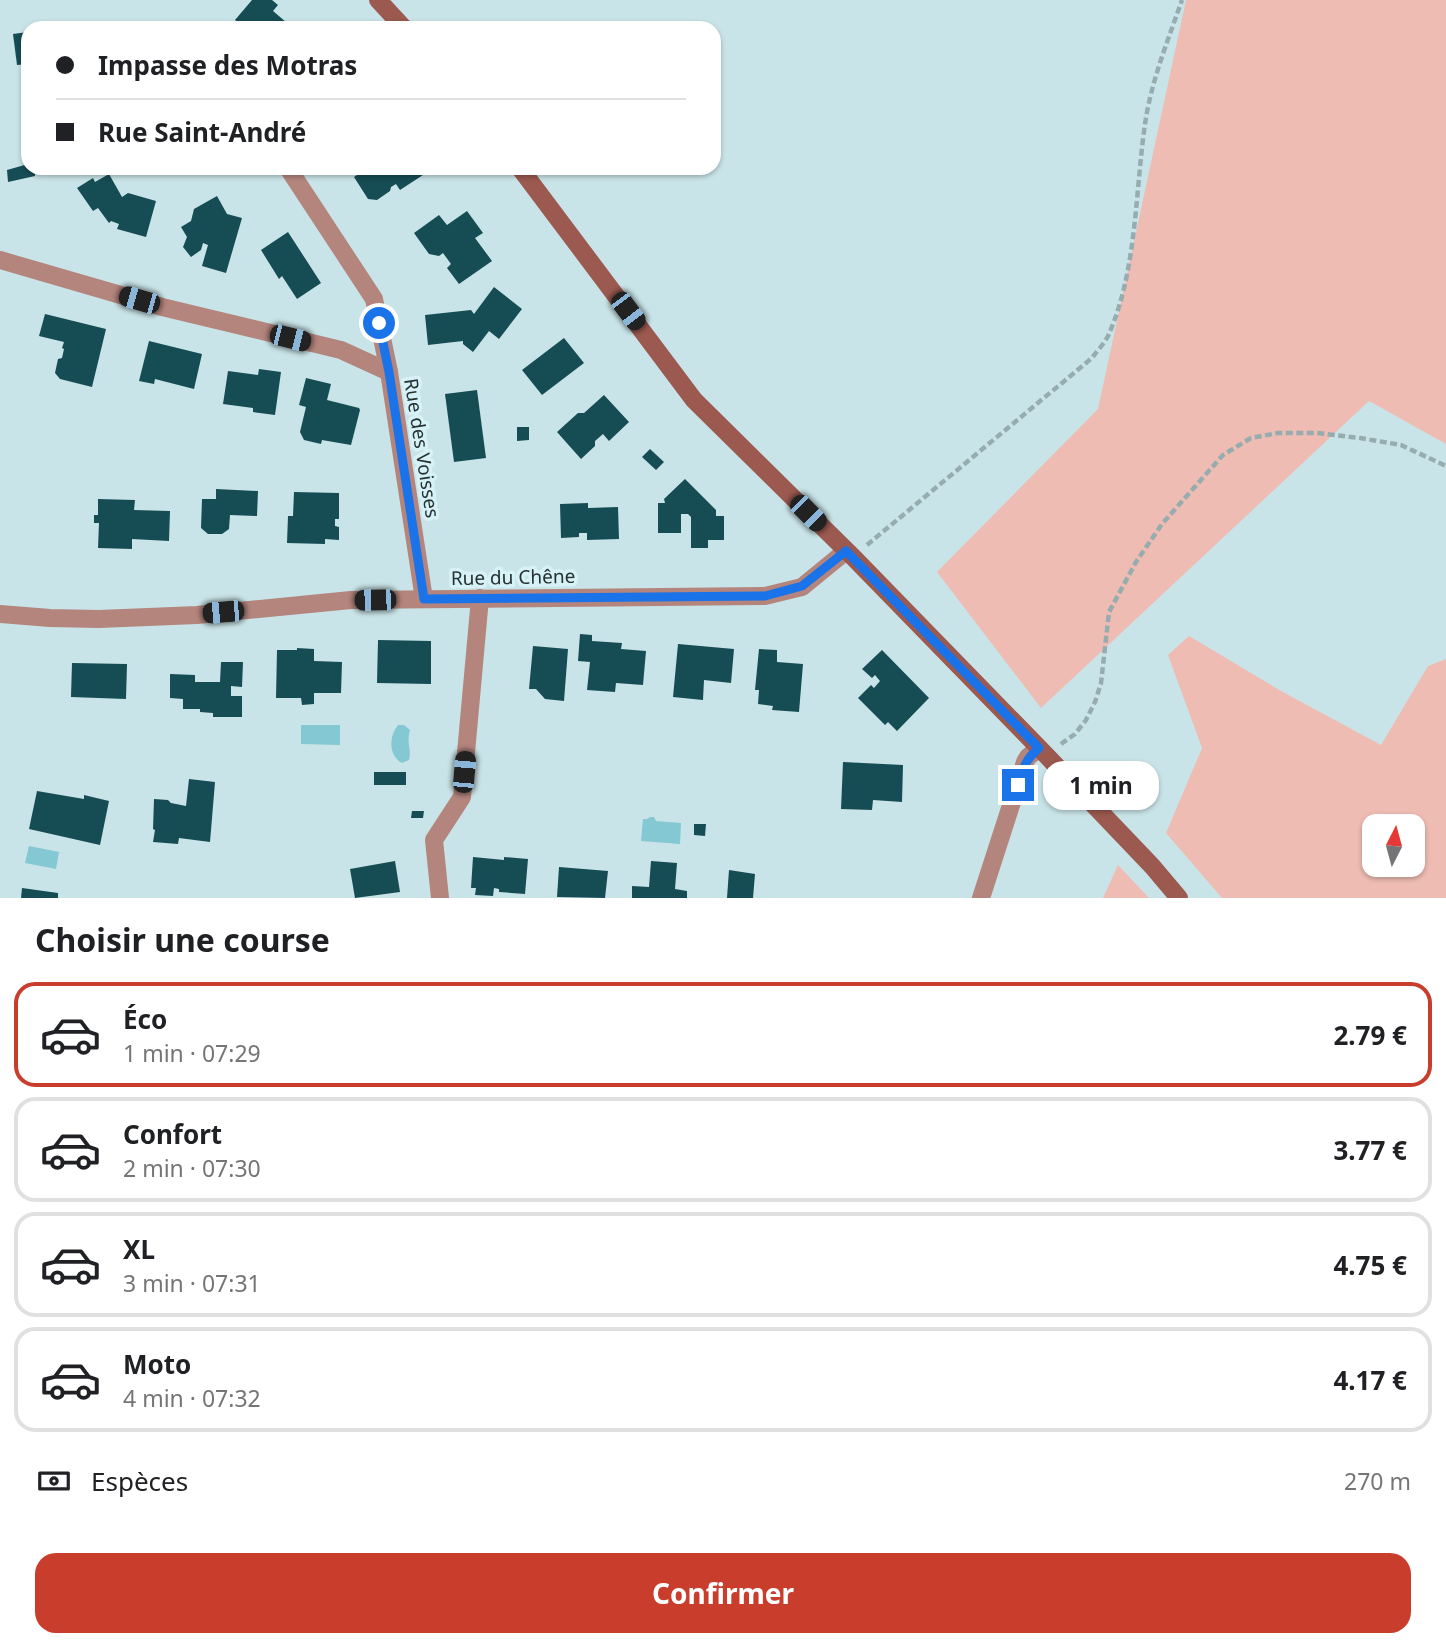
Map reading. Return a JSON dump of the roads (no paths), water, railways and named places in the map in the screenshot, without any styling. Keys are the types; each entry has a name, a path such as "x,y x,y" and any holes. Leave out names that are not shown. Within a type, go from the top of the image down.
{"main road":[{"path":"378,0 398,21"},
{"path":"525,175 694,400 1042,751 1179,898"}],"street":[{"path":"293,175 374,299 389,372"},
{"name":"Rue des Voisses","path":"0,260 162,307 341,350 389,372 424,599"},
{"name":"Rue du Chêne","path":"0,614 99,619 197,615 351,600 765,596 802,586 849,554"},
{"path":"440,898 434,839 462,797 480,598"},
{"path":"981,898 1025,762 1028,757 1042,751"}],"water":[{"path":"301,725 340,725 340,745 301,744"},
{"path":"398,725 404,725 410,730 409,760 402,763 397,760 391,745"},
{"path":"654,817 656,821 681,823 680,844 641,841 643,819"},
{"path":"29,846 59,852 56,869 25,863"}]}
